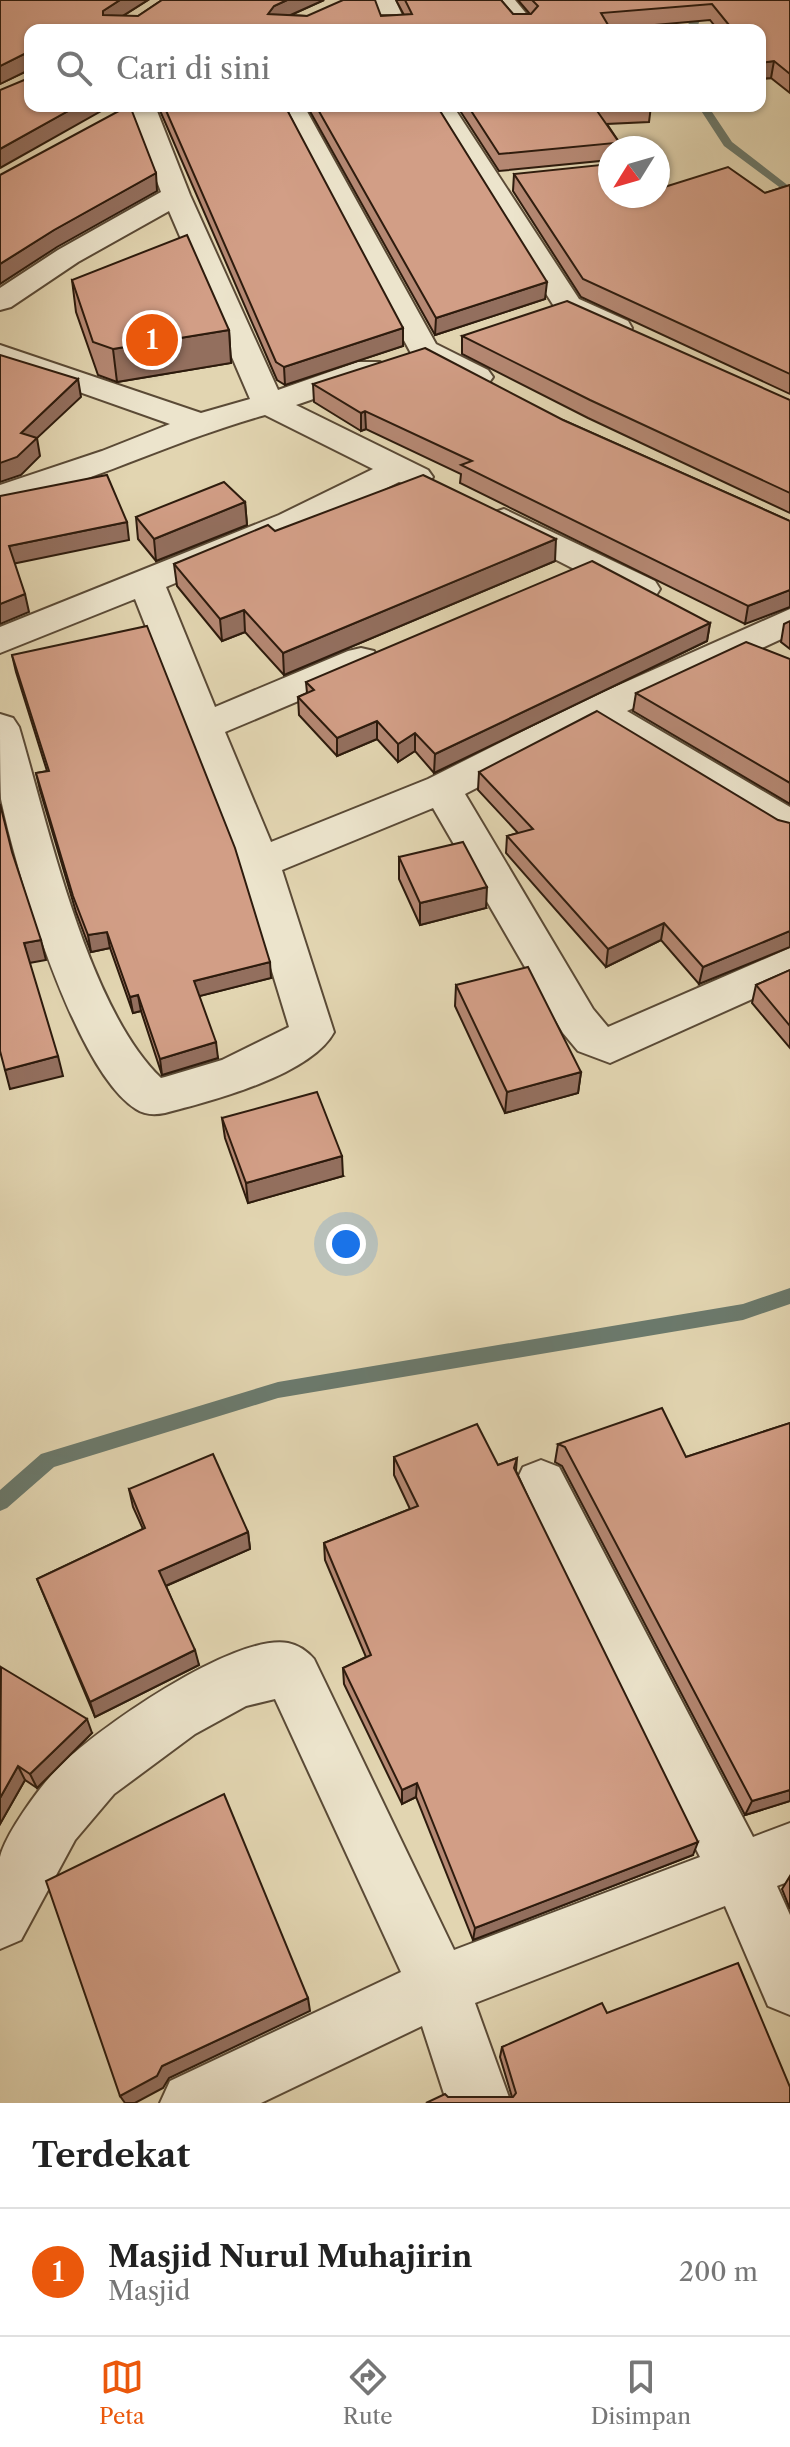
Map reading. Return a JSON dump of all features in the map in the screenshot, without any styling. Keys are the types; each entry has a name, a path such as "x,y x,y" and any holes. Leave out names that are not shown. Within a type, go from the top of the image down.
{"street":[{"path":"383,0 393,24"},
{"path":"502,0 521,23"},
{"path":"134,112 176,195 268,404 441,489"},
{"path":"294,112 424,350 506,392"},
{"path":"444,112 488,183 554,309 639,338"},
{"path":"488,183 518,179"},
{"path":"0,301 68,256 176,195"},
{"path":"1,494 114,458 200,423 268,404 467,337"},
{"path":"0,354 200,423"},
{"path":"0,641 291,522 399,469"},
{"path":"482,509 779,660"},
{"path":"548,580 591,562"},
{"path":"0,727 76,980 126,1073 152,1097 179,1093 305,1042 312,1032 259,863 146,582"},
{"path":"259,863 442,789 596,710 790,621"},
{"path":"202,727 389,648"},
{"path":"596,710 790,825"},
{"path":"442,789 578,1021 593,1039 610,1046 790,964"},
{"path":"541,1484 765,1862 790,1984"},
{"path":"0,1919 29,1864 76,1792 136,1741 210,1693 287,1670 294,1678 439,1986 479,2103"},
{"path":"192,2103 439,1986 765,1862"}],"building":[{"path":"0,0 120,0 103,11 103,15 138,16 162,0 287,0 274,6 268,14 307,16 343,0 375,0 381,16 412,14 405,0 501,0 513,14 531,14 538,6 532,0 790,0 790,74 774,61 766,62 766,24 728,24 712,4 601,13 607,24 24,24 24,54 0,66"},
{"path":"24,80 24,112 66,112 0,149 0,90"},
{"path":"117,112 132,112 156,173 0,264 0,175"},
{"path":"167,112 288,112 403,328 284,367 276,362"},
{"path":"319,112 441,112 547,282 436,318"},
{"path":"472,112 598,112 615,136 598,136 598,145 499,154"},
{"path":"598,165 598,208 670,208 670,185 728,167 765,193 790,185 790,374 583,279 514,174"},
{"path":"187,235 229,330 113,349 93,342 72,280"},
{"path":"567,301 790,400 790,493 590,400 462,336"},
{"path":"425,348 563,420 790,521 790,590 748,606 461,465 472,461 365,411 361,413 313,384"},
{"path":"0,355 78,379 21,433 37,438 17,457 0,463"},
{"path":"107,475 127,522 9,546 25,594 0,604 0,496"},
{"path":"423,475 556,539 283,653 244,610 220,619 174,564 268,525 275,531"},
{"path":"224,482 245,502 154,539 136,517"},
{"path":"592,561 710,623 435,754 415,733 398,744 377,721 337,738 298,697 314,690 306,682"},
{"path":"147,626 235,848 270,962 194,981 216,1042 160,1059 138,995 130,997 107,932 88,935 73,896 36,773 49,771 12,655"},
{"path":"746,642 790,659 790,783 636,693"},
{"path":"597,711 778,820 790,823 790,931 703,967 664,923 608,949 507,836 533,829 479,772"},
{"path":"0,804 41,940 24,943 58,1056 5,1070 0,1051"},
{"path":"463,842 487,887 420,903 399,857"},
{"path":"528,967 581,1072 507,1092 456,985"},
{"path":"790,970 790,1026 756,985"},
{"path":"317,1092 342,1156 246,1183 222,1118"},
{"path":"662,1408 686,1457 790,1423 790,1790 752,1801 565,1447 558,1444"},
{"path":"477,1424 498,1465 517,1458 514,1468 698,1842 475,1928 417,1783 402,1790 343,1668 371,1655 324,1543 418,1506 394,1457"},
{"path":"213,1454 248,1532 159,1571 195,1650 90,1702 37,1579 145,1528 129,1489"},
{"path":"1,1667 87,1719 30,1774 18,1766 0,1798"},
{"path":"224,1794 308,1998 162,2066 157,2076 120,2096 46,1881"},
{"path":"738,1963 790,2087 790,2103 426,2103 445,2094 448,2097 513,2097 516,2093 502,2047 602,2003 607,2013"}],"waterway":[{"path":"682,0 695,20 693,24"},
{"path":"707,112 728,144 790,192"},
{"path":"0,1502 48,1460 278,1390 743,1312 790,1296"}],"place":[{"name":"Masjid Nurul Muhajirin","path":"152,340"}]}
